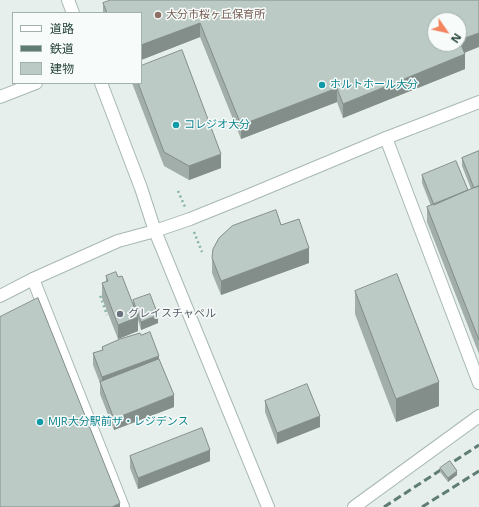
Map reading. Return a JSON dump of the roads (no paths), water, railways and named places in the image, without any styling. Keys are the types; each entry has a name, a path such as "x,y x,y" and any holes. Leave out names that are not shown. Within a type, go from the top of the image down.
{"street":[{"path":"68,0 73,12"},
{"path":"0,97 33,84"},
{"path":"101,84 141,188 155,231 268,507"},
{"path":"0,296 33,279 118,241 155,231 247,196 386,138 479,102"},
{"path":"386,138 479,383"},
{"path":"33,279 123,507"},
{"path":"354,507 479,416"}],"railway":[{"path":"384,507 479,445"},
{"path":"422,507 479,471"}],"place":[{"name":"大分市桜ヶ丘保育所","path":"158,15"},
{"name":"ホルトホール大分","path":"322,85"},
{"name":"コレジオ大分","path":"176,125"},
{"name":"グレイスチャペル","path":"120,314"},
{"name":"MJR大分駅前ザ・レジデンス","path":"40,422"}]}
